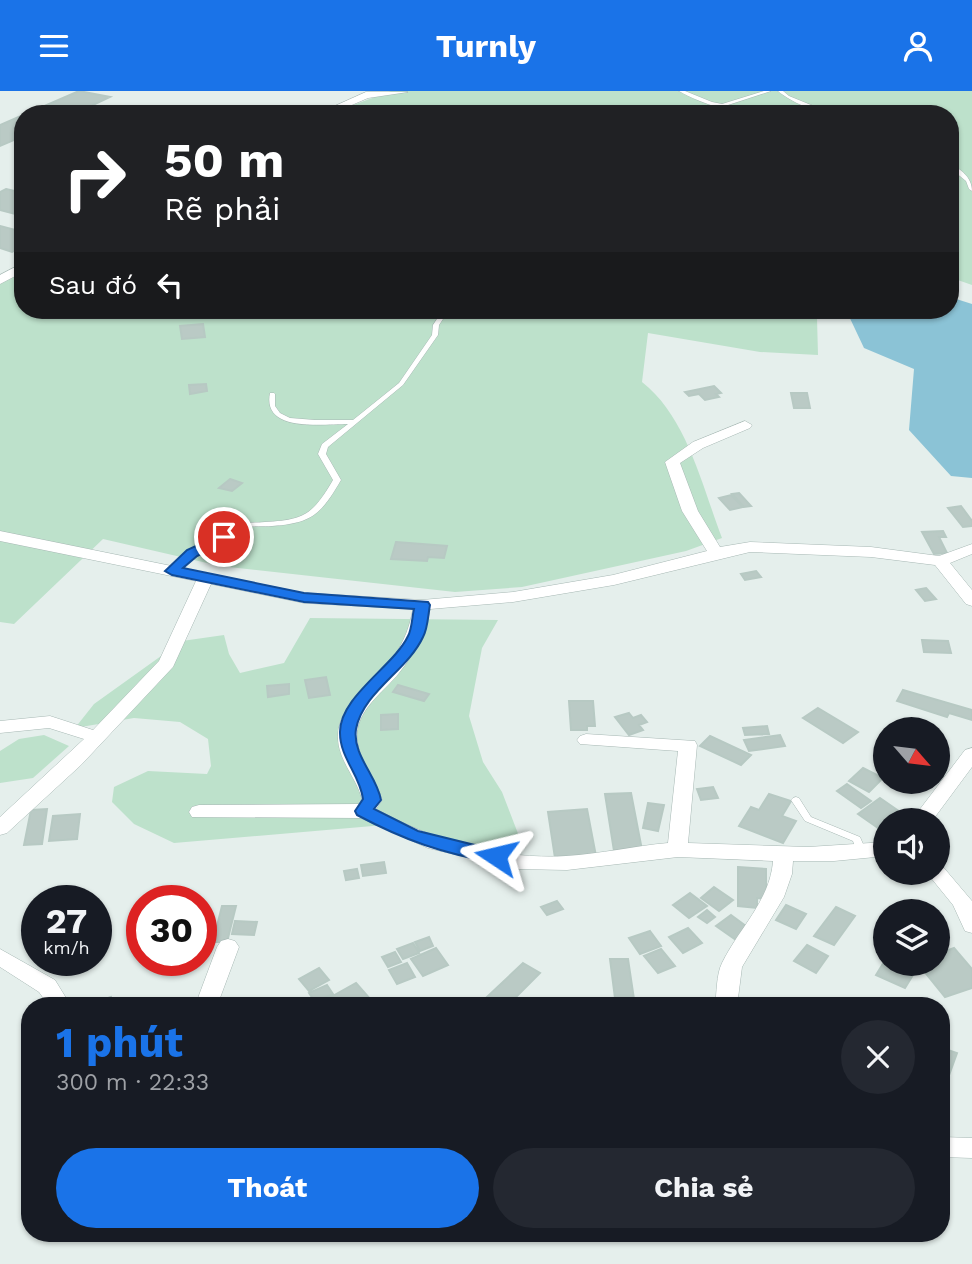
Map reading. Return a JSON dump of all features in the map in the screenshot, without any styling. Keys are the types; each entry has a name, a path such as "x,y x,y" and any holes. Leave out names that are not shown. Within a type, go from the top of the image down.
{"street":[{"path":"343,105 366,95 403,92"},
{"path":"716,552 690,511 672,462 698,445 745,425"},
{"path":"0,536 205,580 304,598 422,605 513,597 614,580 716,552 762,547 871,552 940,561 972,549"},
{"path":"940,561 972,601"},
{"path":"0,828 96,737 167,663 205,580"},
{"path":"363,811 372,800 370,787 350,752 348,730 356,709 416,637 422,605"},
{"path":"0,727 50,722 96,737"},
{"path":"586,740 688,745 677,850"},
{"path":"931,808 972,754"},
{"path":"199,812 363,811 411,836 515,861 567,863 677,850 783,856 873,851"},
{"path":"727,997 732,966 774,897 782,874 783,856"},
{"path":"948,885 962,901 972,925"},
{"path":"209,997 228,947"},
{"path":"0,957 47,986 54,997"},
{"path":"950,1147 972,1148"}],"lane":[{"path":"681,91 719,105"},
{"path":"725,105 769,91"},
{"path":"780,91 787,97 808,105"},
{"path":"959,172 968,180 972,189"},
{"path":"172,571 192,553 243,526 280,524 312,516 324,506 337,480 323,454 325,446 401,384 435,335 440,319"},
{"path":"272,394 270,403 273,411 289,421 353,422"},
{"path":"796,800 808,819 857,838 862,853"}],"green space":[{"path":"391,91 972,91 972,285 959,280 959,105 353,105"},
{"path":"14,277 14,319 817,319 818,355 760,352 648,333 642,382 658,397 682,433 722,538 686,551 522,587 455,592 220,566 103,539 14,624 0,622 0,284"},
{"path":"310,618 498,620 482,648 469,716 483,762 502,792 522,844 502,855 453,846 396,824 174,843 134,824 112,802 114,787 148,771 207,774 211,766 208,739 180,722 134,718 75,728 94,704 182,641 224,635 229,654 240,673 284,663"},
{"path":"44,735 69,746 33,778 0,783 0,751 19,739"}],"water":[{"path":"959,300 972,304 972,478 951,476 909,430 914,369 864,348 850,319 959,319"}],"building":[{"path":"79,91 110,97 93,105 47,105"},
{"path":"14,119 14,140 0,146 0,125"},
{"path":"6,189 14,191 14,214 0,210 0,192"},
{"path":"0,226 14,230 14,251 0,248"},
{"path":"203,324 205,337 182,339 180,326"},
{"path":"206,384 207,391 190,394 189,385"},
{"path":"714,386 721,393 716,394 719,397 705,400 699,394 689,396 685,392"},
{"path":"791,393 807,393 810,408 794,408"},
{"path":"230,479 242,483 232,491 219,488"},
{"path":"739,493 751,506 744,507 732,494"},
{"path":"731,495 743,507 730,510 719,498"},
{"path":"961,506 972,521 972,526 963,527 948,508"},
{"path":"943,531 946,537 939,537 947,553 934,554 922,532"},
{"path":"396,542 447,546 444,558 428,557 427,561 391,559"},
{"path":"756,571 761,577 745,580 741,574"},
{"path":"926,588 936,599 925,601 916,590"},
{"path":"922,640 948,641 951,653 924,652"},
{"path":"326,677 330,695 309,698 305,680"},
{"path":"289,684 289,694 268,697 267,686"},
{"path":"398,685 429,694 424,701 393,692"},
{"path":"903,690 972,710 972,720 949,713 947,717 897,701"},
{"path":"569,701 593,701 595,726 587,726 587,730 571,730"},
{"path":"818,708 858,732 843,743 803,718"},
{"path":"629,713 633,718 641,715 647,722 639,725 643,730 629,735 615,717"},
{"path":"398,714 398,729 381,730 381,715"},
{"path":"767,726 769,734 745,735 743,728"},
{"path":"780,735 785,746 749,751 744,740"},
{"path":"710,736 751,755 741,765 700,746"},
{"path":"863,768 873,773 873,788 869,792 849,781"},
{"path":"847,784 871,801 861,808 837,791"},
{"path":"713,787 718,798 701,800 697,789"},
{"path":"631,793 642,850 614,851 605,794"},
{"path":"769,794 791,801 782,816 796,821 783,843 739,826 751,807 759,810"},
{"path":"880,798 894,808 873,808 873,824 858,814"},
{"path":"648,803 664,805 658,831 643,828"},
{"path":"47,809 42,844 24,845 31,810"},
{"path":"587,809 596,856 555,858 548,812"},
{"path":"80,814 77,839 49,841 53,816"},
{"path":"384,862 386,873 363,876 361,865"},
{"path":"738,867 766,869 766,899 757,898 757,908 738,906"},
{"path":"357,869 359,878 346,880 344,871"},
{"path":"714,887 733,900 719,911 701,898"},
{"path":"690,893 707,906 689,918 673,905"},
{"path":"557,901 563,909 547,915 541,907"},
{"path":"786,905 806,914 796,929 776,920"},
{"path":"222,906 236,906 227,942 217,942 217,926"},
{"path":"836,907 855,916 834,945 814,936"},
{"path":"707,910 715,917 707,923 698,917"},
{"path":"731,915 750,929 736,940 716,926"},
{"path":"235,921 257,922 254,935 232,934"},
{"path":"688,928 702,943 683,953 669,937"},
{"path":"650,931 661,946 640,954 629,938"},
{"path":"429,937 433,946 420,951 415,942"},
{"path":"413,943 419,953 403,959 397,949"},
{"path":"807,945 828,956 816,973 794,961"},
{"path":"436,948 448,965 423,976 411,959"},
{"path":"954,948 972,969 972,988 945,997 928,976 950,976 950,950"},
{"path":"661,949 675,966 658,973 644,956"},
{"path":"395,952 401,962 388,967 382,957"},
{"path":"610,959 628,959 634,997 615,997"},
{"path":"407,963 415,977 397,984 389,970"},
{"path":"523,963 540,973 516,997 487,997"},
{"path":"319,968 329,980 309,991 299,979"},
{"path":"878,976 912,976 905,988"},
{"path":"356,983 368,997 331,997"},
{"path":"327,985 333,994 312,997 309,993"},
{"path":"950,1051 957,1053 950,1072"}],"route":[{"path":"224,537 192,553 172,571 205,580 304,598 422,605 416,637 398,662 356,709 348,730 350,752 370,787 372,800 363,811 385,825 411,836 496,856"}]}
